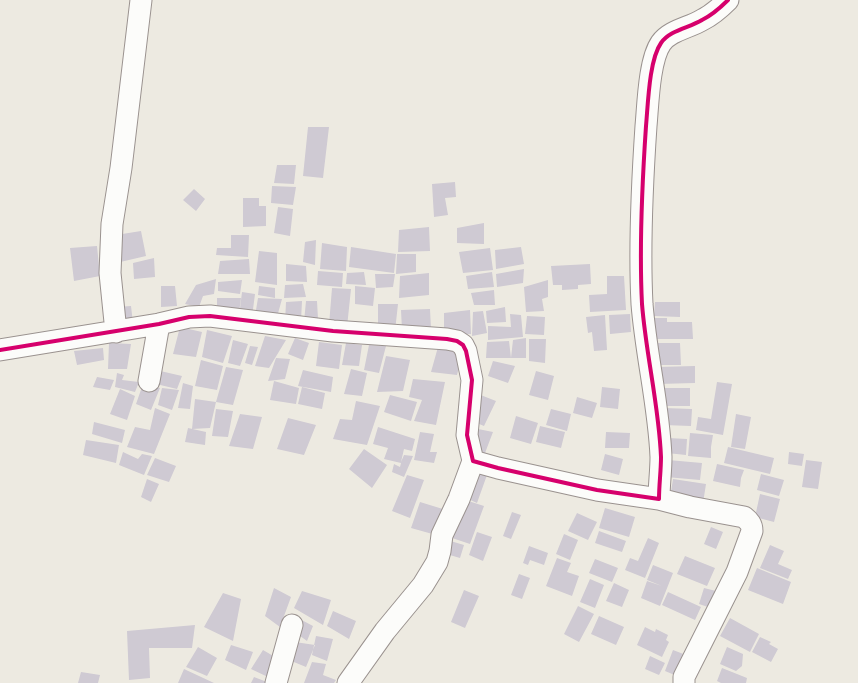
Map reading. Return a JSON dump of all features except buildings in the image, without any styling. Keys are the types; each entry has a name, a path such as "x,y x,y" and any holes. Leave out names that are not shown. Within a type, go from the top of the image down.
{"street":[{"path":"116,332 110,273 112,224 121,168 141,0"},
{"path":"659,499 661,457 642,304 641,203 648,92 656,54 666,37 702,21 728,0"},
{"path":"0,350 116,332 189,317 210,316 332,331 447,339 457,341 463,346 466,351 472,380 467,435 473,461 459,499 442,535 437,562 423,585 385,631 348,683"},
{"path":"148,381 159,324"},
{"path":"473,461 597,490 659,499 744,518 749,521 752,526 752,531 737,572 684,678 684,683"},
{"path":"276,683 292,625"}],"cycle path":[{"path":"0,350 159,324 189,317 210,316 333,331 457,341 463,345 466,351 472,380 467,435 473,461 597,490 659,499 661,457 660,438 646,342 641,282 642,193 650,83 654,60 661,43 674,32 706,18 728,0"}]}
